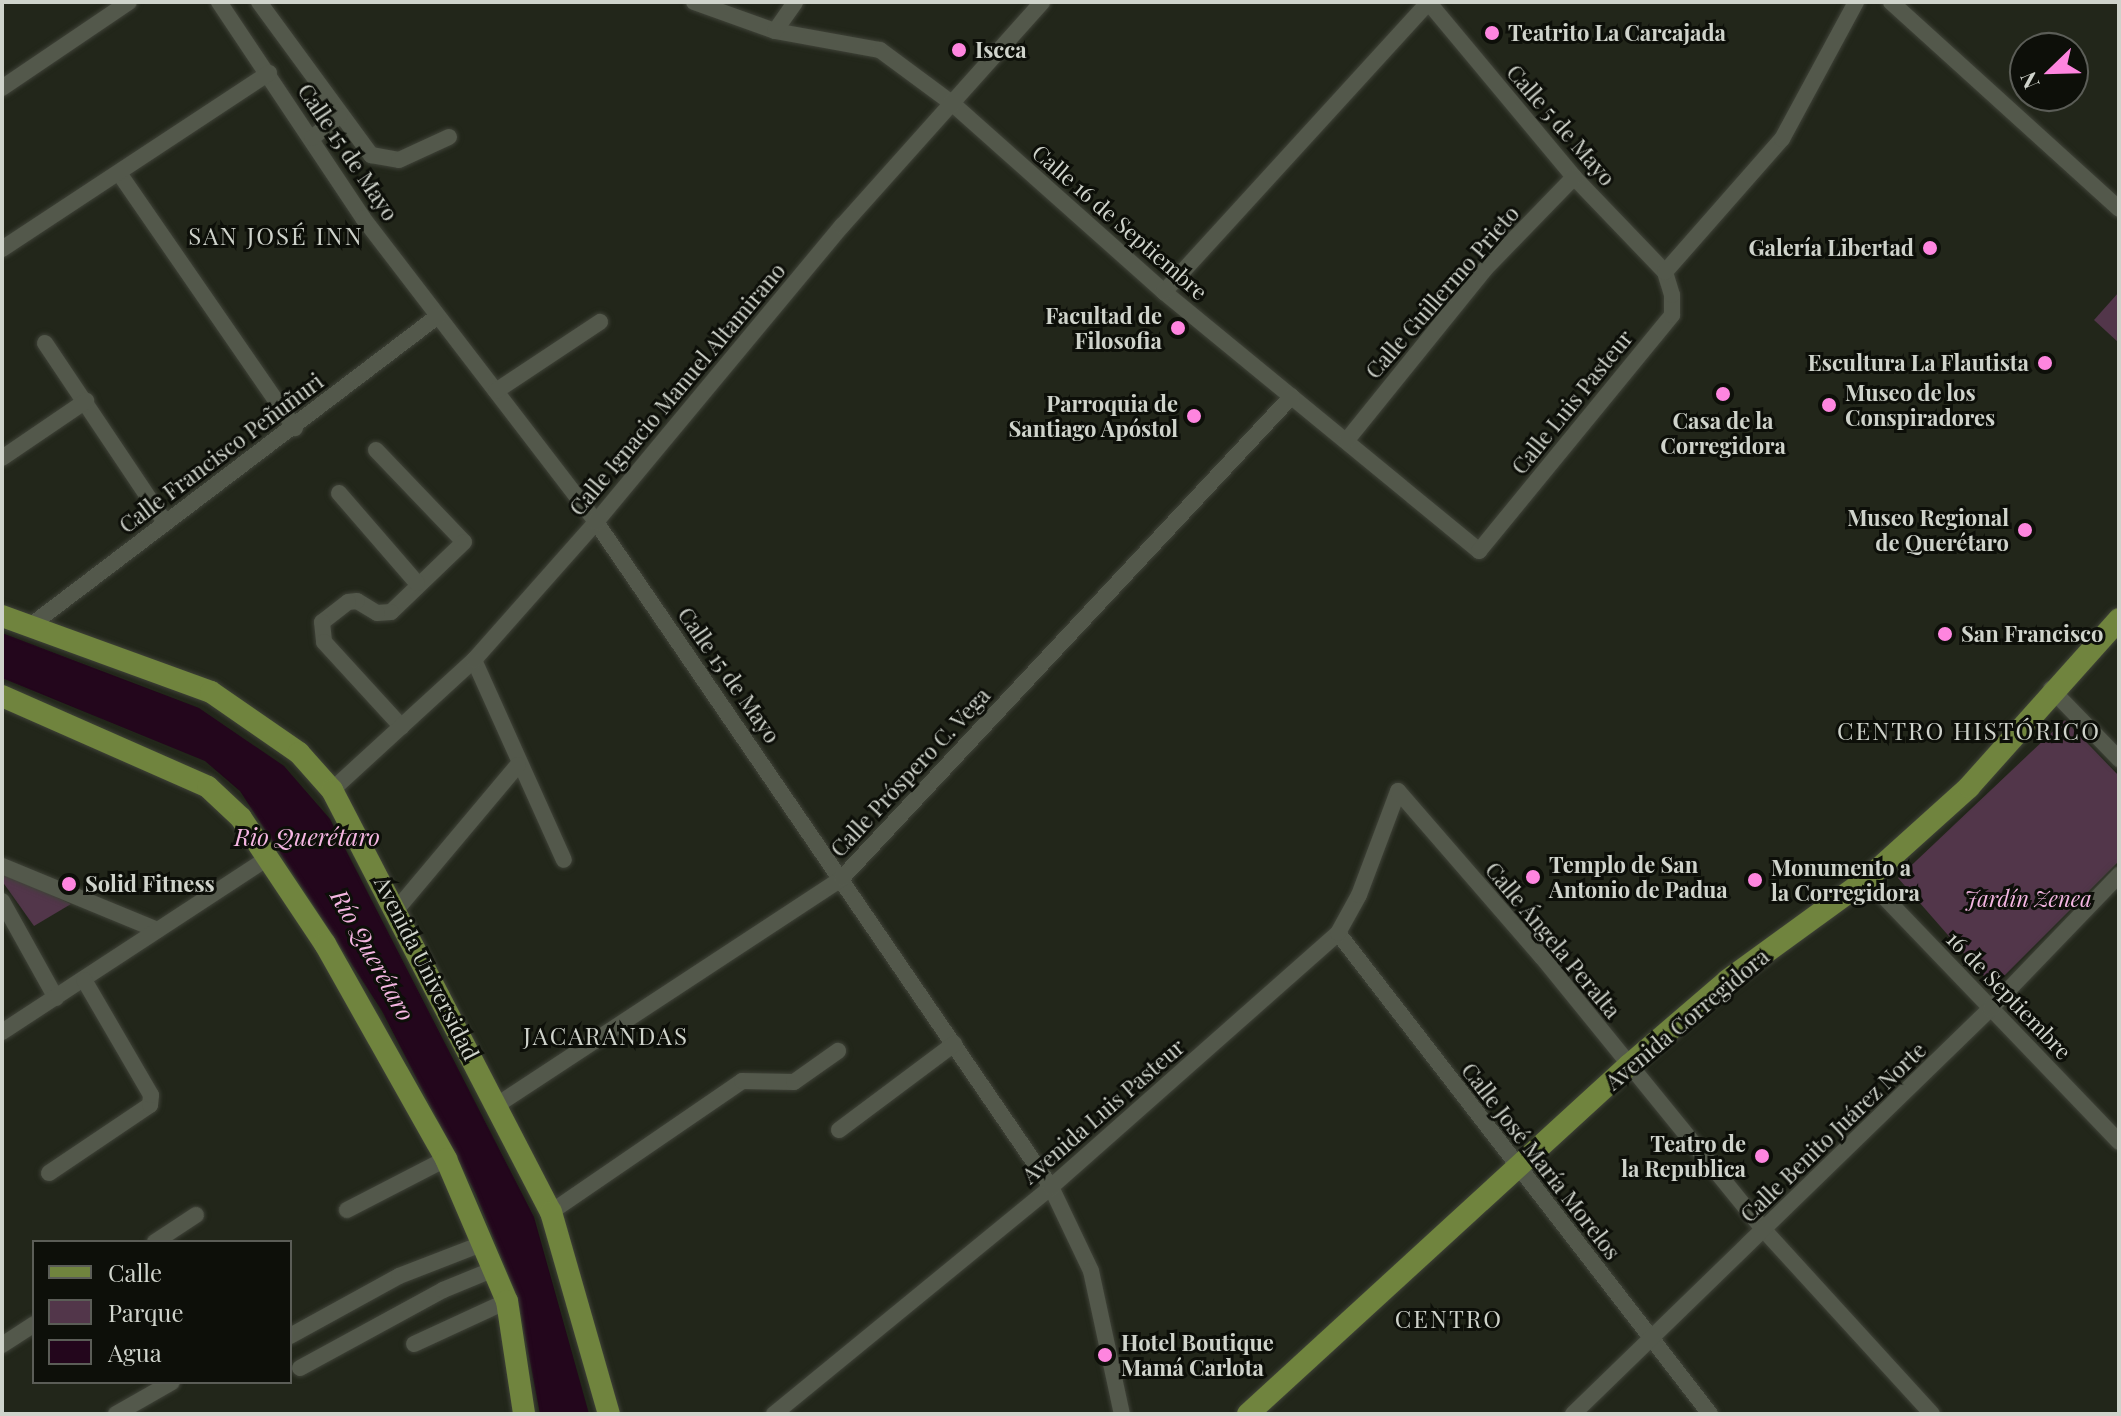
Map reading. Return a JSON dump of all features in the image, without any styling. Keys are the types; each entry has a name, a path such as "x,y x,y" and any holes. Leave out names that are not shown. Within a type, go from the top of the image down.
{"main road":[{"name":"Avenida Universidad","path":"2,616 211,692 299,753 332,790 397,909 551,1212 609,1414"},
{"name":"Avenida Corregidora","path":"1248,1414 1629,1065 1728,980 1867,879 1982,775 2051,689 2119,619"},
{"path":"2,696 208,787 241,818 389,1051 446,1159 507,1301 524,1414"}],"street":[{"path":"2,88 129,2"},
{"name":"Calle 15 de Mayo","path":"219,2 363,218 596,522 1051,1187 1091,1271 1122,1414"},
{"path":"259,2 339,116 371,155 388,161 449,137"},
{"name":"Calle 16 de Septiembre","path":"694,2 775,31 880,50 953,104 1164,292 1479,551"},
{"path":"775,31 795,2"},
{"name":"Calle Ignacio Manuel Altamirano","path":"332,790 474,660 596,522 730,356 1042,2"},
{"path":"1164,292 1428,2"},
{"name":"Calle 5 de Mayo","path":"1428,2 1574,177 1665,272"},
{"path":"1665,272 1782,139 1856,2"},
{"path":"1891,2 2119,209"},
{"path":"2,249 269,73"},
{"path":"312,138 339,116"},
{"path":"119,173 295,428"},
{"name":"Calle Guillermo Prieto","path":"1347,440 1484,270 1574,177"},
{"name":"Calle Luis Pasteur","path":"1479,551 1672,315 1665,272"},
{"name":"Calle Francisco Peñuñuri","path":"30,626 165,522 295,428 438,316"},
{"path":"496,391 600,322"},
{"path":"45,343 165,522"},
{"name":"Calle Próspero C. Vega","path":"497,1105 842,878 1292,396"},
{"path":"2,458 86,401"},
{"path":"376,450 464,542 382,614 357,601 348,602 322,622 324,642 402,727"},
{"path":"339,493 417,583"},
{"path":"474,660 518,765 564,860"},
{"path":"2051,689 2119,759"},
{"path":"397,909 518,765"},
{"name":"Avenida Luis Pasteur","path":"774,1414 1051,1187 1338,933 1359,895 1398,791"},
{"name":"Calle Ángela Peralta","path":"1398,791 1764,1230 1932,1414"},
{"path":"2,1032 268,858"},
{"path":"2,866 157,930"},
{"name":"Calle Benito Juárez Norte","path":"1573,1414 1991,1008 2119,875"},
{"name":"16 de Septiembre","path":"1867,879 2119,1142"},
{"path":"2,901 56,998"},
{"name":"Calle José María Morelos","path":"1338,933 1710,1414"},
{"path":"49,1173 150,1105 151,1095 84,980"},
{"path":"839,1130 954,1044"},
{"path":"551,1212 742,1081 794,1082 838,1051"},
{"path":"347,1210 446,1159"},
{"path":"158,1240 196,1215"},
{"path":"292,1335 399,1276 484,1243"},
{"path":"300,1368 443,1290 494,1269"},
{"path":"414,1344 507,1301"},
{"path":"2,1345 32,1325"},
{"path":"116,1414 168,1384"}],"green space":[{"path":"2119,292 2119,343 2094,320"},
{"name":"Jardín Zenea","path":"2065,720 2119,776 2119,861 1999,981 1989,982 1898,878"},
{"path":"2,872 71,904 34,926 2,881"}],"water":[{"name":"Rio Querétaro","path":"2,633 199,708 284,766 330,819 534,1217 589,1414 540,1414 518,1298 476,1194 382,1011 240,791 205,761 2,678"}],"place":[{"name":"Teatrito La Carcajada","path":"1492,33"},
{"name":"Iscca","path":"959,50"},
{"name":"Galería Libertad","path":"1930,248"},
{"name":"Facultad de Filosofia","path":"1178,328"},
{"name":"Escultura La Flautista","path":"2045,363"},
{"name":"Casa de la Corregidora","path":"1723,394"},
{"name":"Museo de los Conspiradores","path":"1829,405"},
{"name":"Parroquia de Santiago Apóstol","path":"1194,416"},
{"name":"Museo Regional de Querétaro","path":"2025,530"},
{"name":"San Francisco","path":"1945,634"},
{"name":"Templo de San Antonio de Padua","path":"1533,877"},
{"name":"Monumento a la Corregidora","path":"1755,880"},
{"name":"Solid Fitness","path":"69,884"},
{"name":"Teatro de la Republica","path":"1762,1156"},
{"name":"Hotel Boutique Mamá Carlota","path":"1105,1355"}],"district":[{"name":"SAN JOSÉ INN","path":"276,236"},
{"name":"CENTRO HISTÓRICO","path":"1969,731"},
{"name":"JACARANDAS","path":"606,1036"},
{"name":"CENTRO","path":"1449,1319"}],"water label":[{"name":"Río Querétaro","path":"373,955"}]}
